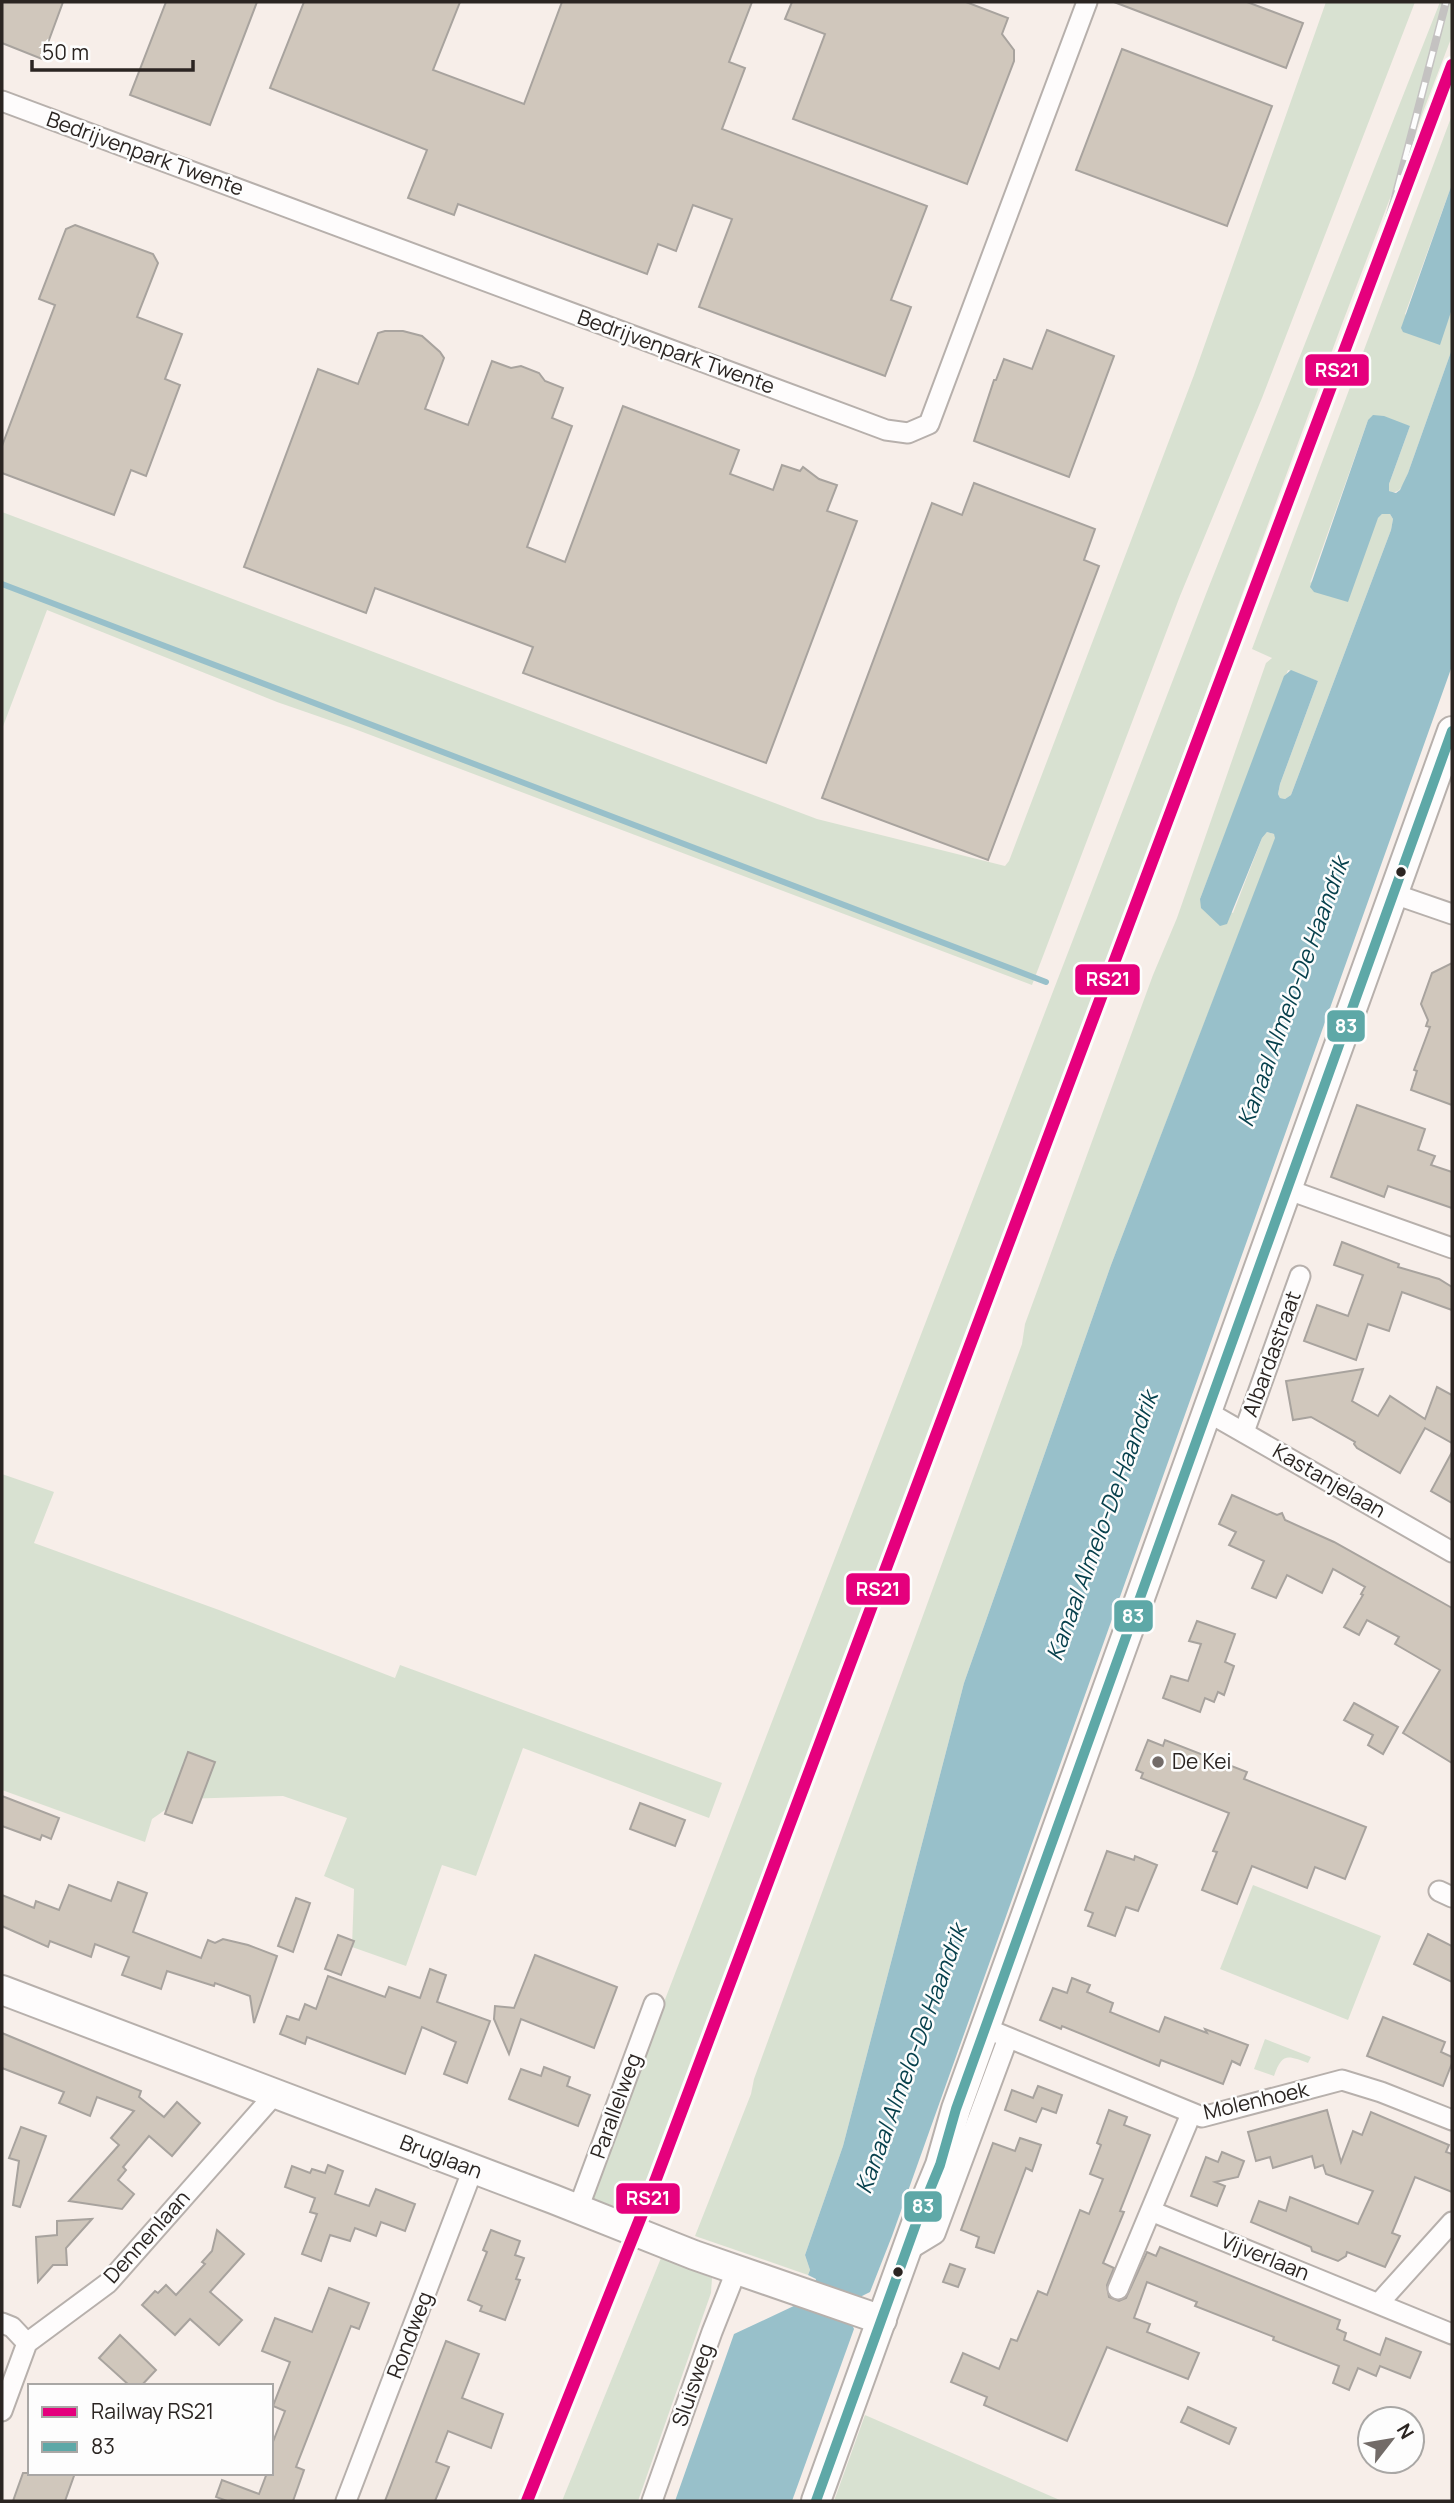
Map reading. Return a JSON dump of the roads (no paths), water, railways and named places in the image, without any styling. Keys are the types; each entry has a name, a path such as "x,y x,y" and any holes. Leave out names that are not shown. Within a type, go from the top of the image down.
{"street":[{"name":"Bedrijvenpark Twente","path":"2,101 886,430 908,433 929,424 1087,2"},
{"name":"Albardastraat","path":"816,2501 906,2251 940,2165 956,2109 996,2033 1206,1411 1452,731"},
{"path":"1394,894 1452,914"},
{"path":"1286,1189 1452,1248"},
{"name":"Albardastraat","path":"1244,1432 1300,1276"},
{"name":"Kastanjelaan","path":"1206,1411 1452,1552"},
{"name":"Bruglaan","path":"2,1990 694,2255 882,2320"},
{"name":"Parallelweg","path":"578,2209 654,2004"},
{"name":"Molenhoek","path":"996,2033 1202,2117 1342,2080 1452,2120"},
{"name":"Dennenlaan","path":"27,2343 108,2283 275,2094"},
{"path":"1118,2289 1191,2114"},
{"name":"Rondweg","path":"346,2501 473,2169"},
{"name":"Vijverlaan","path":"1151,2211 1452,2334"},
{"path":"1379,2303 1452,2222"},
{"name":"Sluisweg","path":"652,2501 737,2269"},
{"path":"2,2323 12,2327 27,2343 2,2411"}],"water":[{"path":"1452,184 1452,309 1440,345 1403,332 1401,328"},
{"name":"Kanaal Almelo-De Haandrik","path":"1452,349 1452,666 892,2236 870,2292 858,2298 850,2320 854,2329 792,2501 675,2501 734,2334 798,2304 808,2304 816,2279 808,2275 810,2270 805,2255 843,2146 964,1683 1111,1265 1275,838 1274,834 1267,832 1262,838 1227,924 1220,926 1201,908 1200,899 1284,676 1291,670 1318,681 1280,784 1280,798 1285,799 1291,795 1391,530 1393,519 1390,514 1382,514 1378,518 1348,602 1314,592 1310,587 1368,420 1373,415 1384,416 1410,426 1389,484 1389,491 1396,493 1408,473"}],"waterway":[{"path":"2,584 1046,982"}],"railway":[{"path":"1370,283 1446,2"}],"rail line":[{"name":"RS21","path":"527,2501 656,2179 1452,65"}],"place":[{"name":"De Kei","path":"1158,1762"}]}
